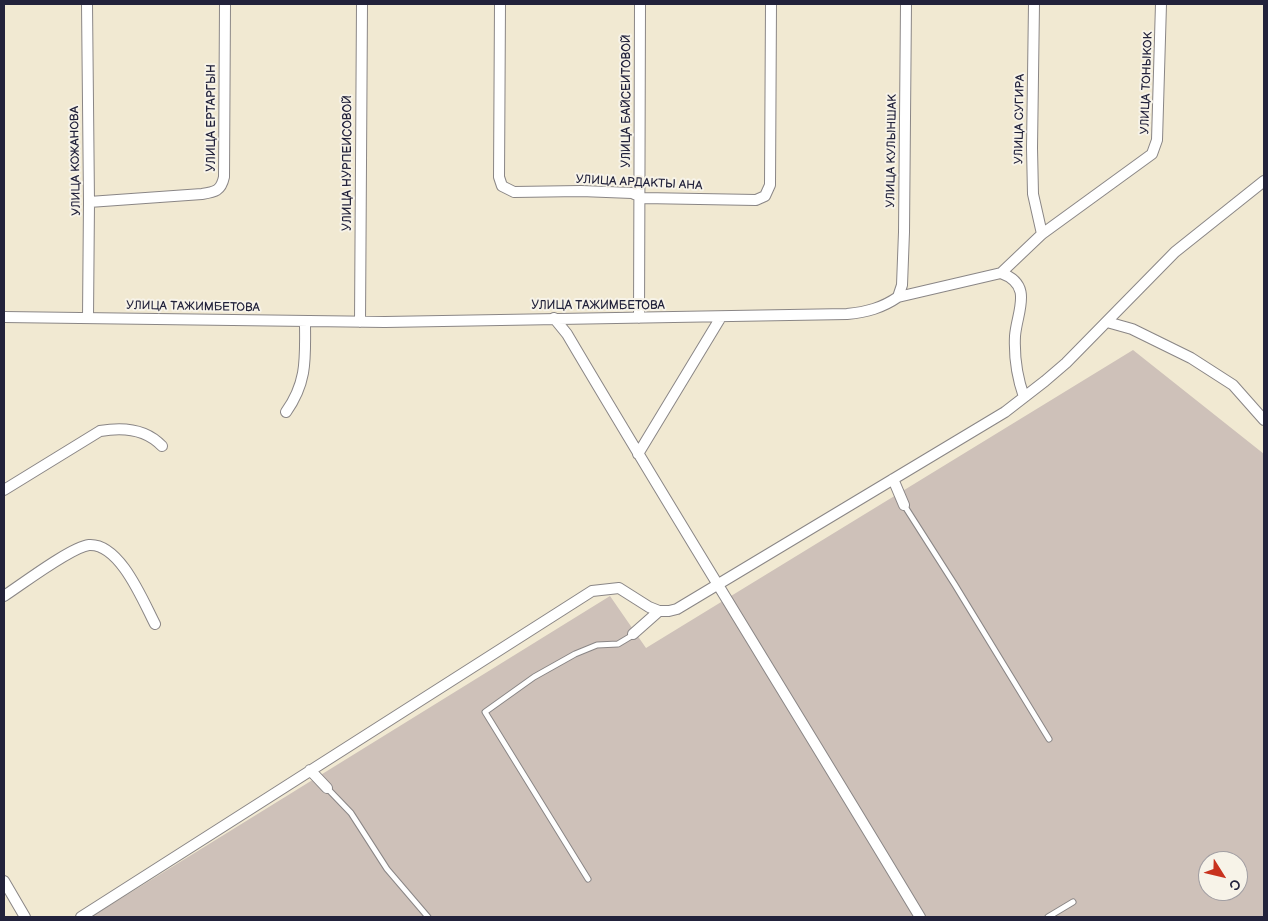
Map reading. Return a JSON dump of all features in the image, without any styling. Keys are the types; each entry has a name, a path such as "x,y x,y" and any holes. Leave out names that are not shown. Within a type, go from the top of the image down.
{"street":[{"name":"УЛИЦА КОЖАНОВА","path":"87,4 88,317"},
{"name":"УЛИЦА ЕРТАРГЫН","path":"89,202 202,194 214,192 220,188 224,177 225,4"},
{"name":"УЛИЦА НУРПЕИСОВОЙ","path":"360,322 362,4"},
{"name":"УЛИЦА АРДАКТЫ АНА","path":"500,4 499,177 502,186 514,192 581,190 632,194 638,197 650,198 756,200 766,196 770,185 771,4"},
{"name":"УЛИЦА БАЙСЕИТОВОЙ","path":"639,318 640,4"},
{"name":"УЛИЦА КУЛЫНШАК","path":"898,297 902,285 904,232 906,4"},
{"name":"УЛИЦА СУГИРА","path":"1034,4 1033,194 1042,234"},
{"name":"УЛИЦА ТОНЫКОК","path":"1042,234 1152,154 1158,140 1161,4"},
{"path":"81,917 592,590 619,588 638,602 659,611 676,609 1005,412 1066,363 1175,252 1264,181"},
{"path":"1024,397 1018,380 1016,359 1015,335 1020,316 1021,297 1019,286 1012,278 1001,273 1042,234"},
{"name":"УЛИЦА ТАЖИМБЕТОВА","path":"4,317 360,322 847,314 865,312 884,306 898,297 1001,273"},
{"path":"638,454 721,317"},
{"path":"554,318 566,334 920,917"},
{"path":"286,412 301,384 305,364 304,322"},
{"path":"1107,322 1132,329 1191,358 1233,385 1264,420"},
{"path":"4,490 100,431 114,428 130,429 155,439 162,446"},
{"path":"893,479 904,505"},
{"path":"4,596 70,552 89,545 107,550 123,566 155,624"},
{"path":"633,634 659,611"},
{"path":"310,770 328,788"},
{"path":"4,881 25,917"}],"lane":[{"path":"904,505 1049,739"},
{"path":"588,878 485,712 534,677 575,654 597,645 618,644 633,634"},
{"path":"328,788 351,813 387,870 428,917"},
{"path":"1048,917 1073,902"}],"shaded area":[{"path":"1133,350 1264,454 1264,917 91,917 610,596 646,648"}]}
